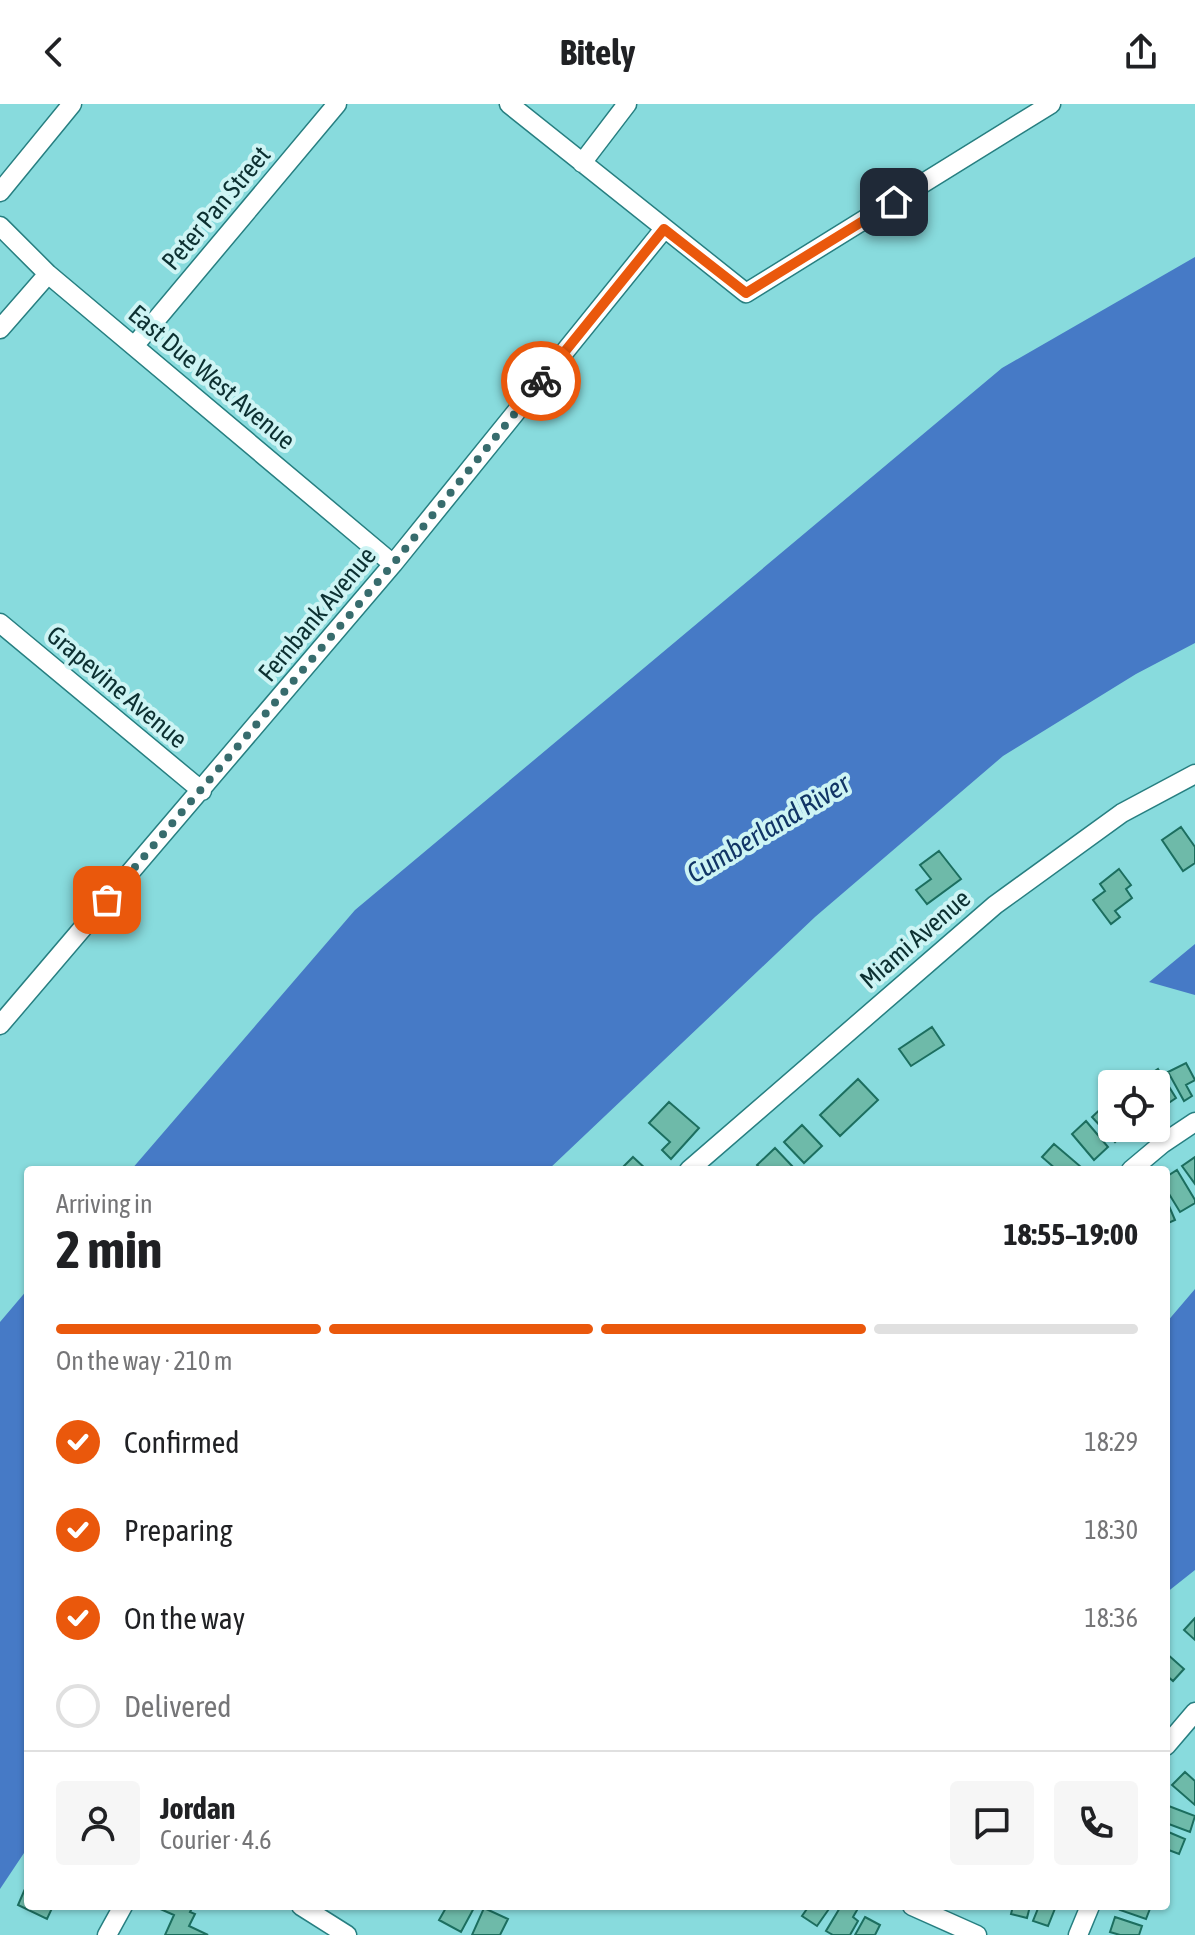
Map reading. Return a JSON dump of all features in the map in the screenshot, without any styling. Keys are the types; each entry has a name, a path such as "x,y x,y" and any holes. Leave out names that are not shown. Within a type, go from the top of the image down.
{"street":[{"path":"0,192 72,104"},
{"name":"Peter Pan Street","path":"135,345 337,104"},
{"path":"509,104 746,293 1051,104"},
{"path":"582,163 627,104"},
{"name":"East Due West Avenue","path":"0,226 48,274 393,564"},
{"name":"Fernbank Avenue","path":"2,1020 202,791 393,564 664,229"},
{"path":"0,329 48,274"},
{"name":"Grapevine Avenue","path":"0,623 202,791"},
{"name":"Miami Avenue","path":"694,1166 995,905 1122,813 1195,774"},
{"path":"1136,1166 1195,1122"},
{"path":"1170,1741 1195,1712"},
{"path":"107,1935 121,1910"},
{"path":"307,1910 347,1935"},
{"path":"921,1910 977,1935"},
{"path":"1078,1935 1088,1910"}],"water":[{"name":"Cumberland River","path":"1195,257 1195,643 1136,674 1003,756 815,917 552,1166 134,1166 355,910 1002,368"},
{"path":"1195,944 1195,995 1149,982"},
{"path":"1195,1289 1195,1570 1170,1590 1170,1318"},
{"path":"24,1294 24,1853 0,1889 0,1322"}],"building":[{"path":"1181,827 1195,847 1195,863 1183,871 1162,840"},
{"path":"939,851 961,879 927,904 916,890 931,879 920,865"},
{"path":"1119,869 1131,885 1126,889 1132,898 1115,911 1120,917 1111,924 1093,900 1105,891 1100,884"},
{"path":"929,919 939,931 927,941 917,929"},
{"path":"932,1027 944,1045 911,1066 899,1049"},
{"path":"1186,1063 1195,1080 1186,1085 1192,1096 1184,1101 1170,1071"},
{"path":"858,1079 878,1100 840,1136 820,1115"},
{"path":"1170,1088 1176,1098 1170,1102"},
{"path":"669,1102 699,1128 671,1159 662,1150 670,1142 649,1123"},
{"path":"1086,1121 1098,1135 1098,1142 1104,1142 1108,1147 1094,1160 1072,1134"},
{"path":"802,1125 822,1146 804,1163 784,1142"},
{"path":"1054,1144 1080,1166 1052,1166 1042,1157"},
{"path":"775,1148 792,1166 758,1166"},
{"path":"633,1157 643,1166 624,1166"},
{"path":"1195,1157 1195,1184 1182,1166"},
{"path":"1177,1170 1195,1200 1180,1212 1170,1196 1170,1174"},
{"path":"1195,1618 1195,1640 1184,1630"},
{"path":"1170,1657 1184,1669 1173,1681 1170,1678"},
{"path":"1185,1772 1195,1781 1195,1805 1172,1785"},
{"path":"1170,1807 1195,1816 1190,1832 1170,1824"},
{"path":"1170,1833 1185,1839 1179,1854 1170,1851"},
{"path":"24,1891 24,1908 18,1905"},
{"path":"28,1910 51,1910 47,1919"},
{"path":"163,1910 191,1910 195,1914 189,1926 208,1935 165,1935 174,1915"},
{"path":"445,1910 473,1910 461,1932 439,1920"},
{"path":"483,1910 508,1919 500,1935 472,1935"},
{"path":"806,1910 828,1910 817,1926 802,1916"},
{"path":"839,1910 857,1910 853,1917 858,1921 850,1935 833,1935 826,1931"},
{"path":"1012,1910 1029,1910 1027,1918 1011,1914"},
{"path":"1037,1910 1054,1910 1048,1926 1033,1921"},
{"path":"1120,1910 1149,1910 1146,1919"},
{"path":"865,1917 880,1925 875,1935 855,1935"},
{"path":"1115,1917 1142,1926 1139,1935 1110,1932"}],"way so far":[{"path":"107,900 393,564 541,381"}],"route":[{"path":"541,381 664,229 746,293 894,202"}]}
